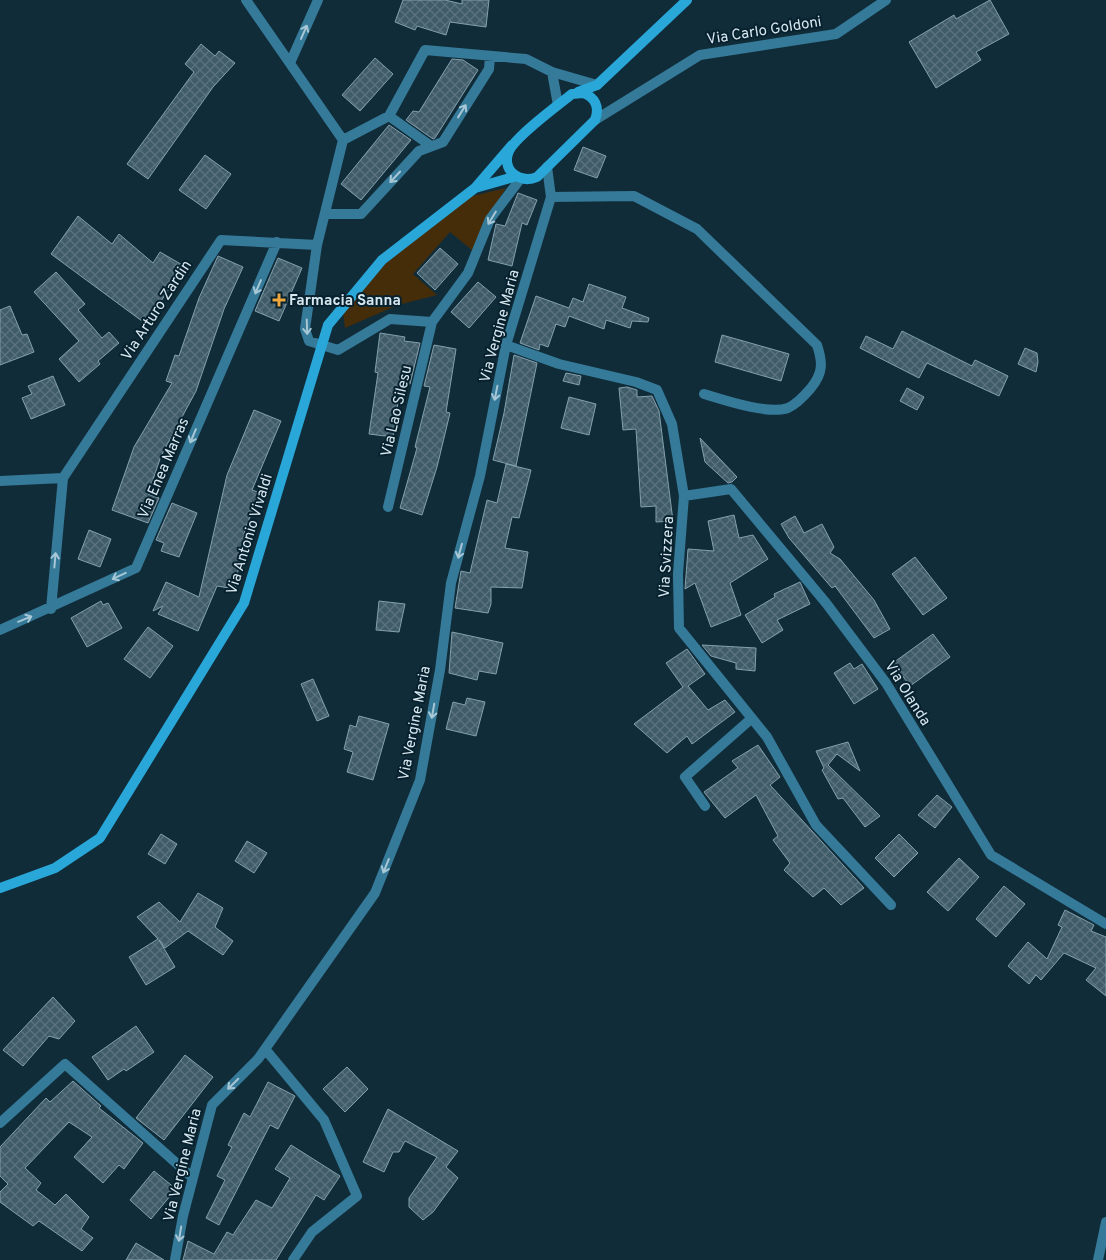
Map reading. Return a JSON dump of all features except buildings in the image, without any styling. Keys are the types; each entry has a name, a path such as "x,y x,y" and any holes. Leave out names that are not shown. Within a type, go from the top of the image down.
{"main road":[{"path":"595,120 597,113 595,103 597,85 686,0"},
{"name":"Via Antonio Vivaldi","path":"0,888 55,868 100,838 244,603 328,325 382,260 475,188 512,145 558,105 572,94 597,85"},
{"path":"572,94 587,94 595,103"},
{"name":"Via Antonio Vivaldi","path":"475,188 519,177 533,178 547,167 595,120"},
{"path":"512,145 507,155 507,164 511,171 519,177"}],"street":[{"path":"290,63 318,0"},
{"name":"Via Carlo Goldoni","path":"595,120 700,55 836,34 886,0"},
{"path":"250,2 344,140"},
{"path":"432,322 390,319 338,350 309,341 305,329 317,245 344,140 389,116 425,50 526,59 552,72 597,85"},
{"path":"325,214 362,214 419,151 443,142 489,69 490,56"},
{"path":"552,72 558,105"},
{"path":"389,116 431,146"},
{"name":"Via Vergine Maria","path":"175,1260 183,1216 212,1105 265,1049 375,894 420,780 440,670 451,584 480,476 506,345 552,197 547,167"},
{"name":"Via Lao Silesu","path":"388,508 432,322 468,273 490,219 519,177"},
{"path":"552,197 634,196 697,229 817,345 822,362 820,377 804,397 787,408 771,409 736,403 704,394"},
{"name":"Via Arturo Zardin","path":"51,609 63,478 221,240 317,245"},
{"name":"Via Enea Marras","path":"0,630 51,609 136,568 277,242"},
{"name":"Via Svizzera","path":"506,345 559,364 636,382 657,390 672,424 684,496 684,522 678,574 679,628 767,738 816,825 891,906"},
{"path":"0,481 63,478"},
{"name":"Via Olanda","path":"684,496 731,490 826,603 886,683 991,856 1106,924"},
{"path":"705,806 685,777 750,719"},
{"path":"265,1049 324,1120 357,1196 312,1232 293,1260"},
{"path":"0,1123 64,1064 193,1178"},
{"path":"1098,1260 1106,1222"}],"shaded area":[{"path":"506,188 487,218 473,251 450,232 413,274 437,295 398,305 345,328 343,312 385,264 468,197"}],"place":[{"name":"Farmacia Sanna","path":"279,300"}]}
